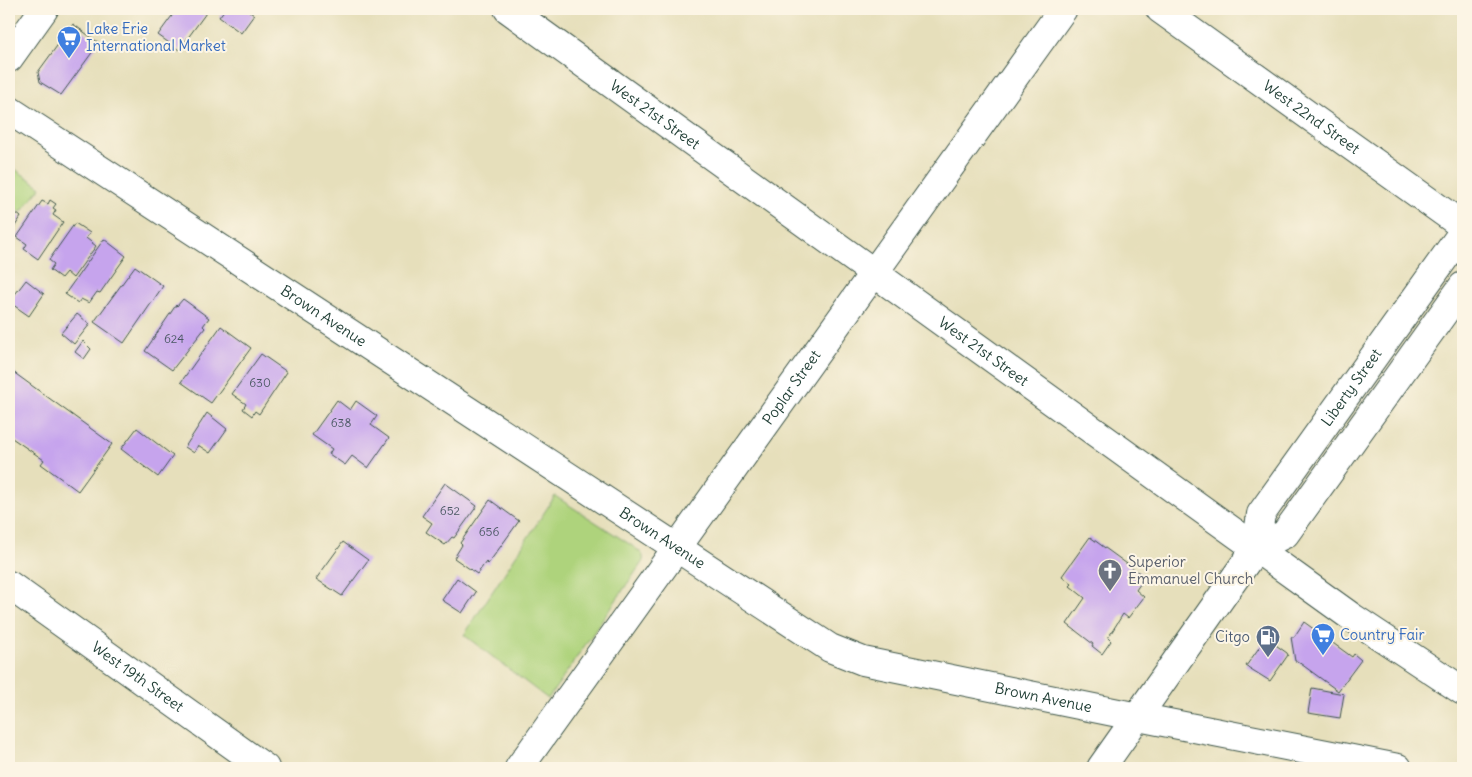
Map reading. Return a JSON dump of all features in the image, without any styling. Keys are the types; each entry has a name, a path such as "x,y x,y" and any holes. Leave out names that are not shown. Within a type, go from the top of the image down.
{"street":[{"path":"9,58 44,9"},
{"name":"West 21st Street","path":"508,9 1353,618 1463,691"},
{"name":"Poplar Street","path":"519,768 1063,9"},
{"name":"West 22nd Street","path":"1160,9 1463,226"},
{"name":"Brown Avenue","path":"9,110 821,644 849,657 1138,717 1398,768"},
{"name":"Liberty Street","path":"1101,768 1256,548 1261,514 1463,232"},
{"name":"Liberty Street","path":"1256,548 1285,534 1463,286"},
{"name":"West 19th Street","path":"9,585 265,768"}],"green space":[{"path":"9,165 41,187 21,212 9,204"},
{"path":"555,496 631,545 643,556 643,561 548,699 464,635"}],"building":[{"path":"177,9 201,9 206,13 179,50 158,35"},
{"path":"225,9 246,9 254,15 241,33 219,17"},
{"path":"73,24 99,43 61,95 40,82 38,72"},
{"path":"50,200 56,204 53,208 56,210 53,215 63,222 38,259 24,249 27,244 17,237 42,201 48,204"},
{"path":"11,209 21,217 9,235 9,210"},
{"path":"75,223 90,233 86,238 96,246 73,278 66,272 61,278 50,270 54,264 49,260"},
{"path":"104,239 126,256 100,293 97,292 89,303 81,299 78,303 65,294"},
{"path":"135,266 163,286 124,343 94,322"},
{"path":"26,280 44,294 29,316 9,302"},
{"path":"183,299 209,318 203,326 205,328 172,370 145,351 176,305"},
{"path":"77,314 90,324 74,344 61,333"},
{"path":"221,326 251,348 211,403 181,382"},
{"path":"83,341 91,349 84,359 75,352"},
{"path":"261,354 287,372 259,414 255,411 252,416 243,409 246,404 232,394"},
{"path":"9,369 112,444 78,491 41,464 44,460 9,436"},
{"path":"337,400 350,410 356,401 377,416 371,425 389,438 368,468 352,456 345,465 329,454 332,449 312,435"},
{"path":"207,413 227,429 210,453 198,445 194,453 185,447"},
{"path":"137,428 173,456 158,477 121,449"},
{"path":"445,483 477,506 454,538 452,537 445,545 426,532 432,523 422,516"},
{"path":"490,500 519,521 488,564 486,562 477,574 454,558 462,545 460,543"},
{"path":"1090,537 1145,577 1136,590 1144,597 1128,618 1123,614 1108,638 1111,641 1102,654 1092,646 1093,644 1067,624 1085,598 1070,586 1072,584 1062,576"},
{"path":"343,542 368,560 342,596 316,579"},
{"path":"457,578 476,592 462,613 442,600"},
{"path":"1304,622 1352,657 1354,654 1361,660 1338,691 1295,661 1291,637 1294,637"},
{"path":"1266,638 1288,655 1270,681 1246,666"},
{"path":"1312,688 1344,694 1340,718 1308,713"}],"place":[{"name":"Lake Erie International Market","path":"69,59"},
{"name":"Superior Emmanuel Church","path":"1110,592"},
{"name":"Country Fair","path":"1323,656"},
{"name":"Citgo","path":"1268,658"}]}
